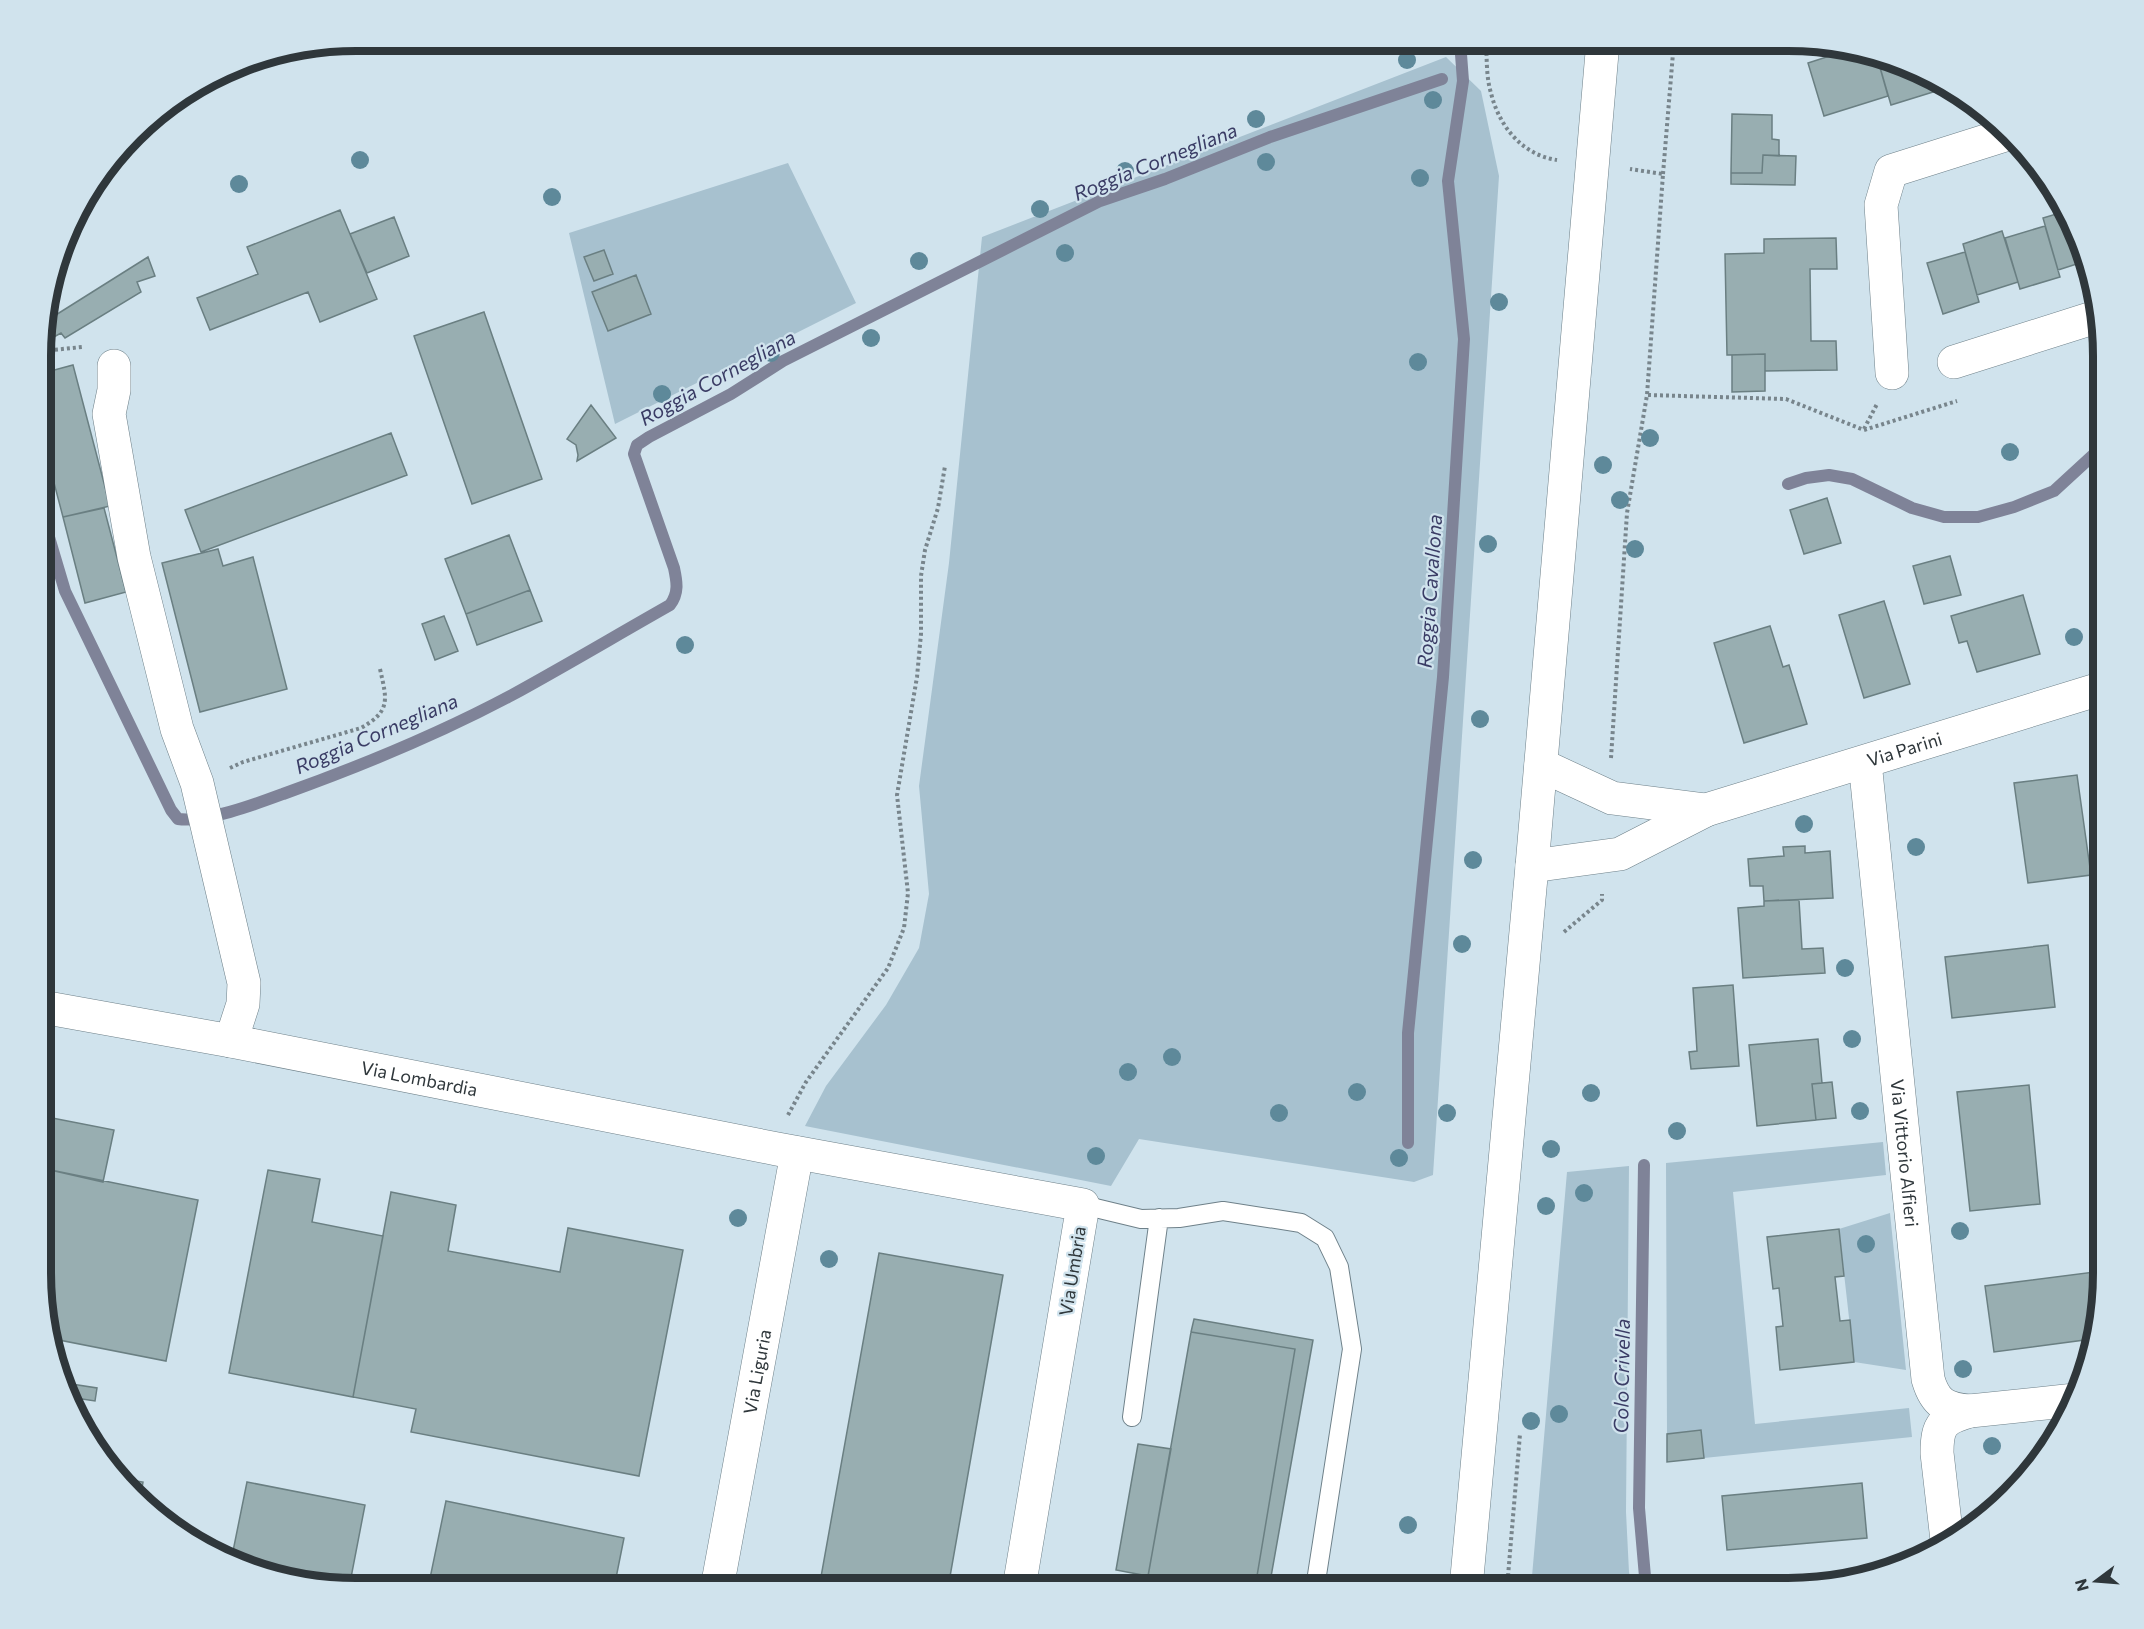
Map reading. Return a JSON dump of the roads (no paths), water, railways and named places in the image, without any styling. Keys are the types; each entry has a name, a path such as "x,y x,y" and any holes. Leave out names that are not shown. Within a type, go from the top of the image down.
{"street":[{"path":"1467,1578 1541,765 1602,51"},
{"path":"1892,373 1881,205 1892,171 2000,137"},
{"path":"1954,362 2090,319"},
{"path":"114,366 114,390 109,414 134,557 177,729 197,783 244,983 243,1004 231,1041"},
{"name":"Via Parini","path":"1532,866 1620,854 1706,810 2093,691"},
{"name":"Via Vittorio Alfieri","path":"1865,762 1928,1379 1937,1400 1956,1410 1970,1411 2065,1401"},
{"name":"Via Parini","path":"1541,765 1608,796 1706,810"},
{"name":"Via Lombardia","path":"51,1009 231,1041 787,1151"},
{"name":"Via Umbria","path":"787,1151 1083,1205 1021,1578"},
{"name":"Via Liguria","path":"719,1578 787,1151"},
{"path":"1946,1533 1936,1453 1939,1428 1944,1421 1953,1416 1970,1411"}],"lane":[{"path":"1083,1205 1141,1219 1179,1218 1223,1211 1301,1223 1325,1238 1339,1267 1352,1349 1317,1578"},
{"path":"1132,1416 1159,1218"}],"waterway":[{"name":"Roggia Cavallona","path":"1408,1143 1408,1033 1443,677 1464,339 1448,181 1463,81 1461,51"},
{"name":"Roggia Cornegliana","path":"51,544 65,591 171,810 178,819 189,819 245,807 370,761 456,723 512,695 670,605 677,587 674,568 634,454 637,445 649,437 731,394 783,361 1100,201 1165,179 1270,137 1442,79"},
{"name":"Colo Crivella","path":"1788,484 1806,478 1829,475 1852,479 1912,508 1944,517 1978,517 2014,507 2054,491 2093,455"},
{"name":"Colo Crivella","path":"1644,1165 1639,1508 1645,1578"}]}
